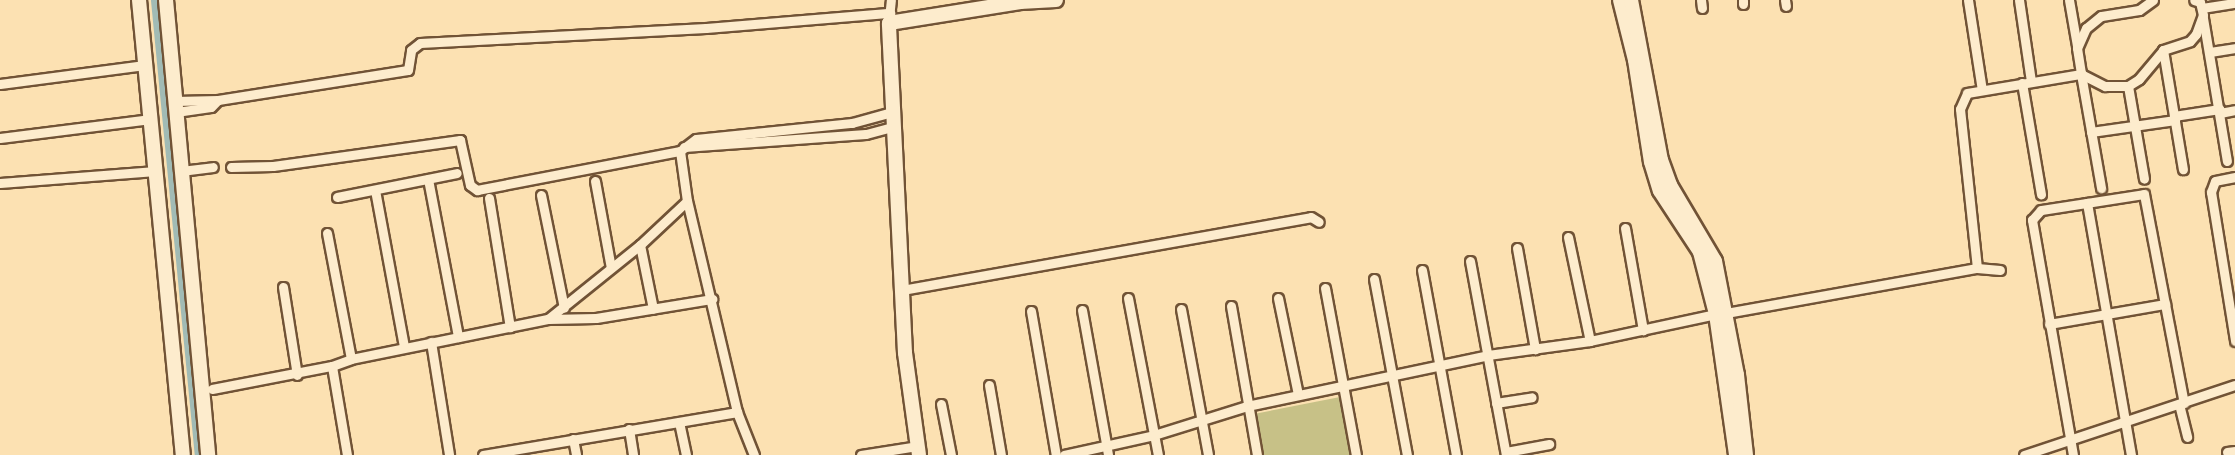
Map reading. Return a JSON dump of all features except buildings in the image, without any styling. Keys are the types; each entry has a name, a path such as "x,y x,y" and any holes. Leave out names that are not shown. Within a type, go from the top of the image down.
{"street":[{"path":"139,0 183,455"},
{"path":"166,0 208,455"},
{"path":"861,455 918,451 902,290 892,127 889,18 891,0"},
{"path":"175,106 211,106 219,100 408,70 411,50 420,43 889,18 1056,0"},
{"path":"1620,0 1635,60 1651,162 1660,191 1700,252 1721,314 1746,455"},
{"path":"1631,0 1661,160 1670,185 1705,238 1715,261 1736,455"},
{"path":"1968,0 1982,90"},
{"path":"2019,0 2026,82 2041,194"},
{"path":"2069,0 2101,188"},
{"path":"2115,0 2118,12"},
{"path":"2077,48 2093,21 2118,12 2139,10 2154,0"},
{"path":"2200,5 2235,3"},
{"path":"1977,268 1960,109 1966,93 2081,74 2105,86 2128,86 2139,79 2163,50 2190,41 2200,5"},
{"path":"2200,5 2228,161"},
{"path":"2210,52 2235,48"},
{"path":"2163,50 2183,169"},
{"path":"0,84 145,65"},
{"path":"2128,86 2144,179"},
{"path":"2091,132 2235,110"},
{"path":"682,149 696,139 852,123 892,112"},
{"path":"0,138 151,119"},
{"path":"231,167 273,166 460,140 470,184 477,190 682,149 866,134 892,127"},
{"path":"682,149 687,201 737,412 754,455"},
{"path":"181,171 213,167"},
{"path":"0,183 156,171"},
{"path":"336,197 457,173"},
{"path":"2235,177 2215,181 2211,192 2235,341"},
{"path":"428,179 458,337"},
{"path":"595,181 611,268"},
{"path":"375,190 404,347"},
{"path":"2073,455 2032,220 2041,210 2086,202 2144,194 2187,437"},
{"path":"541,195 564,308"},
{"path":"489,198 510,327"},
{"path":"548,319 640,245 687,201"},
{"path":"2086,202 2131,455"},
{"path":"902,290 1311,217 1319,222"},
{"path":"1625,228 1643,330"},
{"path":"327,233 351,359"},
{"path":"1568,237 1590,341"},
{"path":"640,245 653,309"},
{"path":"1517,248 1535,349"},
{"path":"1470,261 1506,453 1549,444"},
{"path":"1064,455 1107,450 1247,406 1392,378 1440,365 1590,341 1721,314 1977,268 2000,270"},
{"path":"1422,270 1456,455"},
{"path":"1374,279 1407,455"},
{"path":"283,287 297,375"},
{"path":"1325,288 1356,455"},
{"path":"1128,298 1158,455"},
{"path":"1278,298 1298,395"},
{"path":"212,389 297,375 351,359 404,347 548,319 596,318 712,299"},
{"path":"2049,324 2165,304"},
{"path":"1231,306 1257,455"},
{"path":"1181,309 1208,455"},
{"path":"1082,310 1107,450"},
{"path":"1031,311 1056,455"},
{"path":"431,342 449,455"},
{"path":"332,366 347,455"},
{"path":"989,385 1001,455"},
{"path":"2024,455 2235,385"},
{"path":"1496,403 1532,397"},
{"path":"941,404 951,455"},
{"path":"483,455 520,452 573,439 737,412"},
{"path":"679,422 686,455"},
{"path":"629,429 633,455"},
{"path":"573,439 576,455"}],"shaded area":[{"path":"1340,397 1351,455 1263,455 1254,414"}],"waterway":[{"path":"155,0 199,455"}]}
